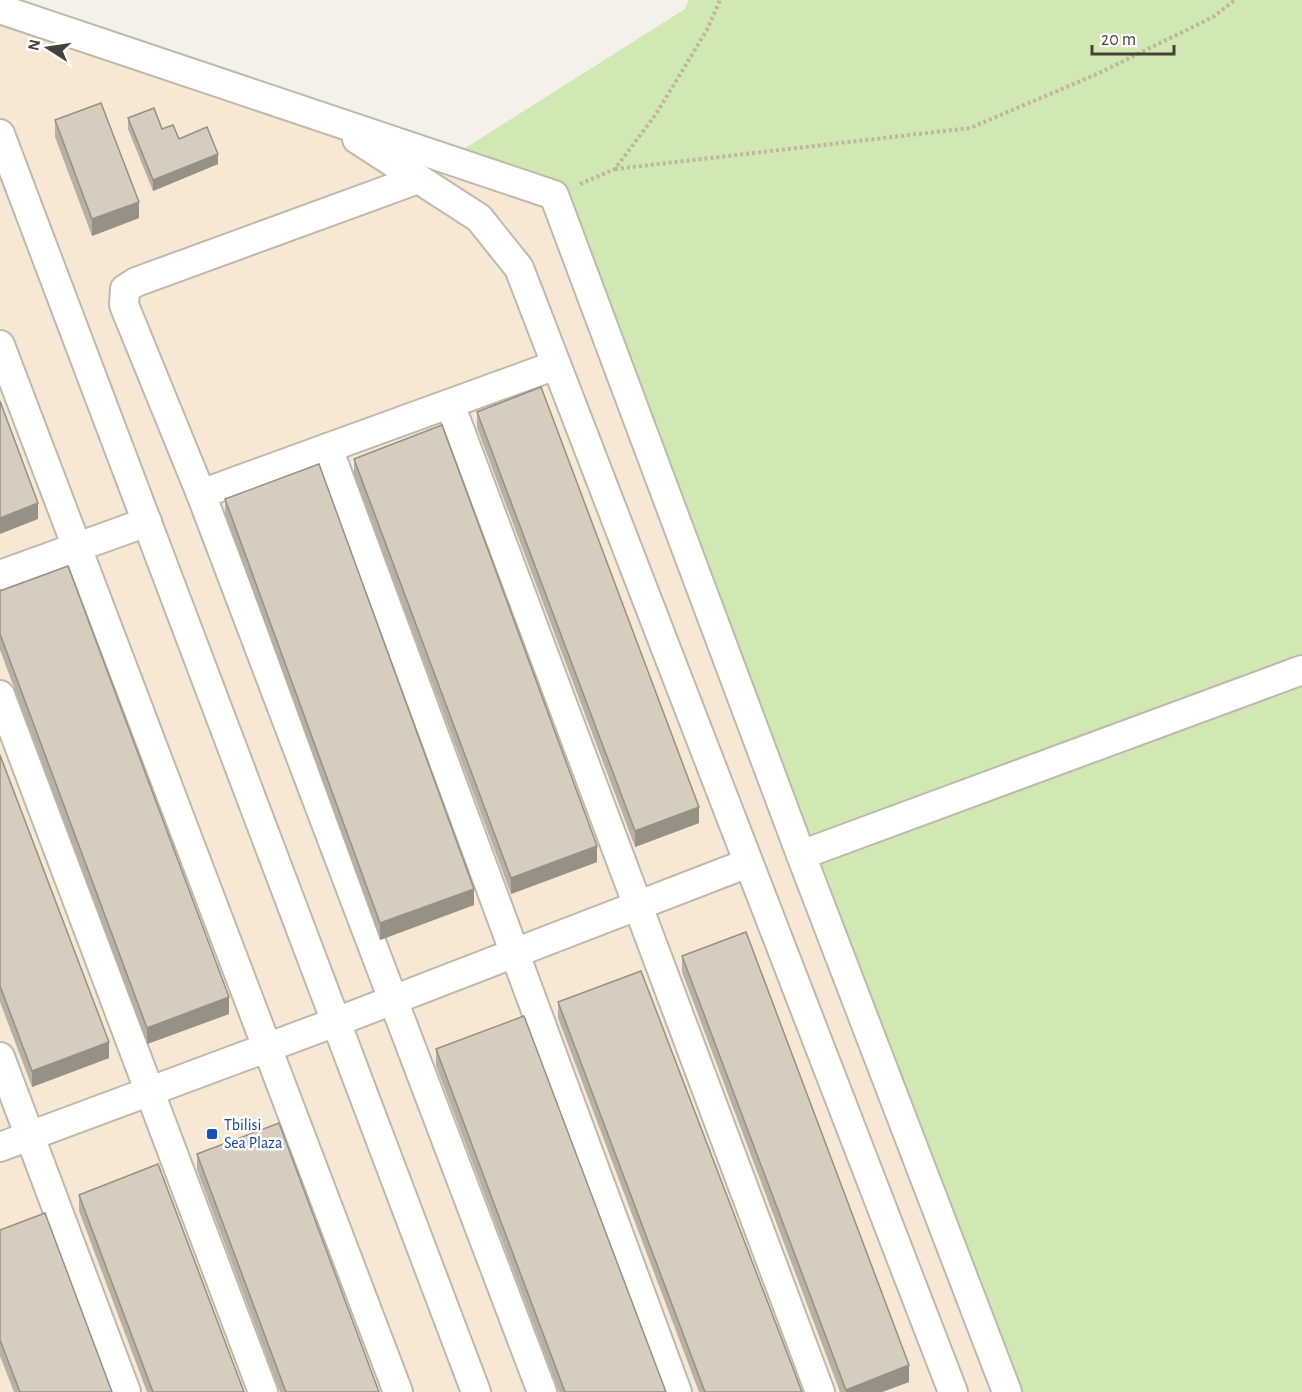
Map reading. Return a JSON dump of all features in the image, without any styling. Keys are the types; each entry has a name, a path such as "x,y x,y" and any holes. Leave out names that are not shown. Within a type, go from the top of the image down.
{"street":[{"path":"8,17 322,117 554,195 801,855 1007,1392"},
{"path":"322,117 479,218 519,268 953,1392"},
{"path":"0,134 476,1392"},
{"path":"418,179 136,282 125,289 124,304 201,494 542,1392"},
{"path":"0,345 398,1392"},
{"path":"201,494 556,365"},
{"path":"450,404 820,1392"},
{"path":"328,448 677,1392"},
{"path":"0,575 147,522"},
{"path":"801,855 1302,670"},
{"path":"0,695 263,1392"},
{"path":"0,1147 336,1022 748,863"},
{"path":"0,1057 126,1392"}],"path":[{"path":"615,169 656,114 707,30 720,0"},
{"path":"554,195 615,169 970,128 1097,74 1213,17 1235,0"}],"shaded area":[{"name":"Tbilisi Sea Plaza","path":"0,9 554,195 1007,1392 0,1392"}],"green space":[{"path":"689,0 1302,0 1302,1392 1007,1392 554,195 448,159 685,9"}],"building":[{"path":"101,103 139,202 92,219 55,120"},
{"path":"154,108 162,129 173,125 179,139 207,127 218,154 153,180 128,118"},
{"path":"541,387 699,807 635,831 477,412"},
{"path":"0,401 38,503 0,518"},
{"path":"442,425 597,846 511,878 354,459"},
{"path":"319,464 474,889 380,923 225,499"},
{"path":"68,566 229,997 147,1028 0,634 0,591"},
{"path":"0,755 109,1042 32,1071 0,986"},
{"path":"746,932 909,1365 846,1390 682,956"},
{"path":"641,971 802,1392 705,1392 558,1002"},
{"path":"524,1016 666,1392 565,1392 436,1049"},
{"path":"279,1123 379,1392 286,1392 197,1154"},
{"path":"158,1164 244,1392 153,1392 79,1195"},
{"path":"45,1213 112,1392 20,1392 0,1340 0,1230"}],"place":[{"name":"Tbilisi Sea Plaza","path":"212,1134"}]}
